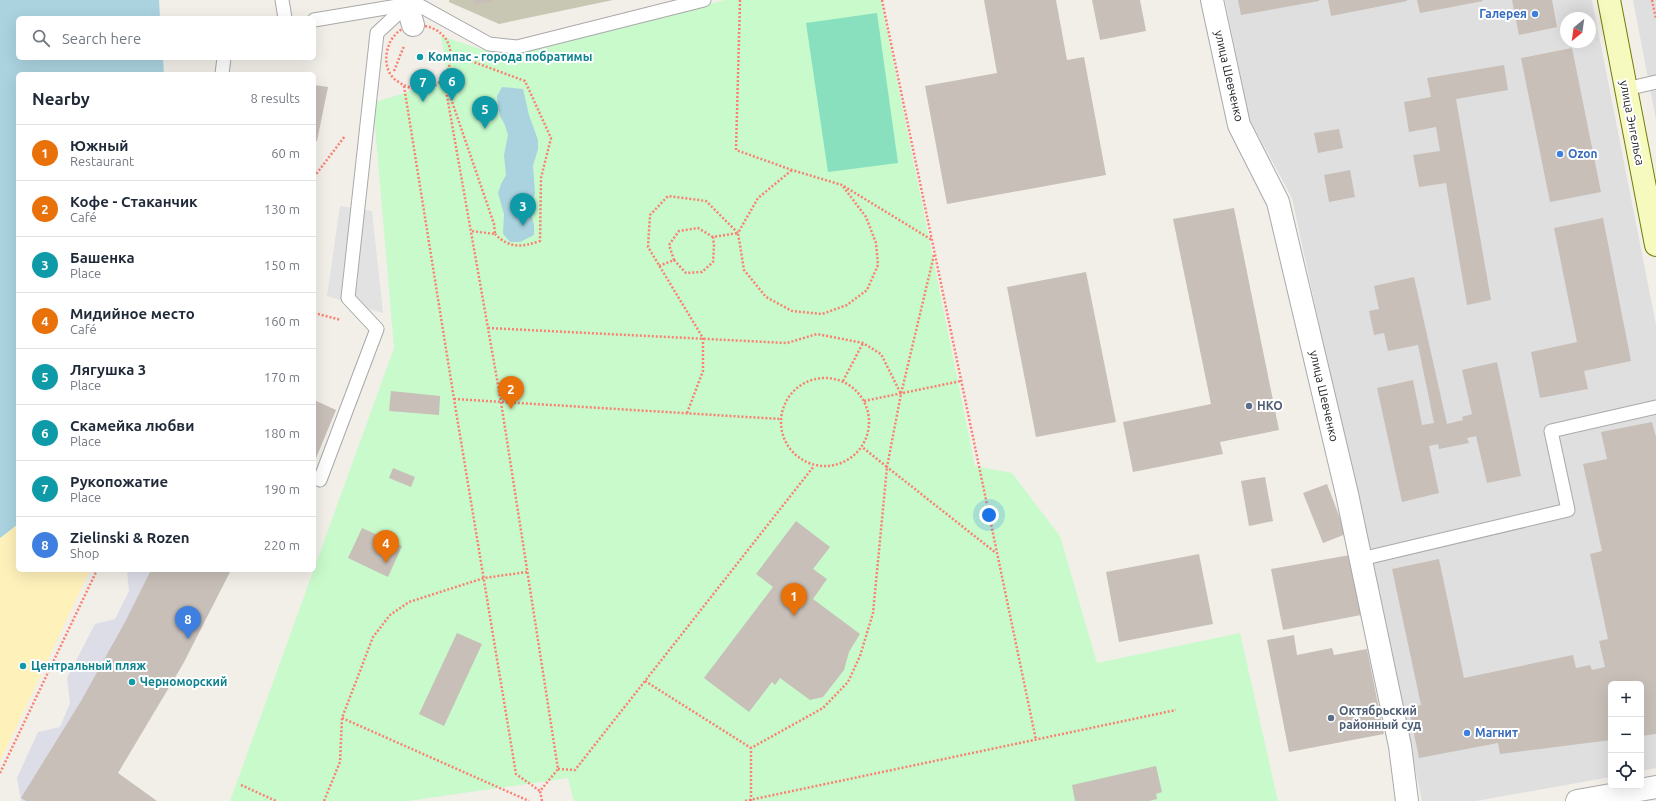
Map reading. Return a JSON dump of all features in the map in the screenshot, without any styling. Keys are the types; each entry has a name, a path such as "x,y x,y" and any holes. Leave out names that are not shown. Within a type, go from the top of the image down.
{"street":[{"name":"улица Энгельса","path":"1609,0 1656,245"},
{"name":"улица Шевченко","path":"1212,2 1239,125 1278,202 1361,559 1400,746 1407,801"},
{"path":"1577,801 1650,792"}],"lane":[{"path":"282,0 285,16"},
{"path":"320,480 377,329 348,298 377,33 409,10 415,3 489,44 517,47 704,0"},
{"path":"316,20 409,10"},
{"path":"222,72 224,60"},
{"path":"1626,89 1656,82"},
{"path":"1361,559 1568,510 1551,431 1656,406"}],"path":[{"path":"740,0 736,150 792,170 842,185 932,240"},
{"path":"882,0 1036,740"},
{"path":"1652,0 1656,19"},
{"path":"409,10 424,25 434,28 443,35 449,43 452,54 449,71 437,84 429,88 412,89 404,86 391,77 387,66 386,52 395,34 404,28 409,10"},
{"path":"452,54 525,80 551,138 541,178 540,241 522,247 502,241 495,234 471,231"},
{"path":"495,234 494,224 444,79 501,402 558,769 540,791"},
{"path":"404,86 516,774 540,791 542,801"},
{"path":"738,233 758,198 792,170"},
{"path":"687,413 703,371 703,338 648,247 650,215 668,196 706,201 738,233 744,270 766,296 792,311 822,314 847,305 867,290 878,265 876,243 866,217 842,185"},
{"path":"713,237 713,262 702,272 686,273 674,260 669,245 679,231 698,228 713,237 738,233"},
{"path":"751,748 823,708 848,682 860,656 873,613 887,467 901,394 935,253"},
{"path":"659,266 674,260"},
{"path":"488,328 787,343 817,334 863,343 881,354 901,394"},
{"path":"844,381 863,343"},
{"path":"815,378 830,378 844,381 855,389 864,401 870,424 867,437 862,448 852,457 840,464 827,467 814,466 800,459 788,448 782,434 780,419 784,405 791,392 802,383 815,378"},
{"path":"864,401 962,382"},
{"path":"454,399 780,419"},
{"path":"862,448 997,553"},
{"path":"558,769 575,770 814,466"},
{"path":"0,773 96,572"},
{"path":"324,801 340,762 342,718 373,637 390,615 409,602 484,578 527,572"},
{"path":"646,681 751,748"},
{"path":"745,801 1176,710"},
{"path":"342,718 529,801"},
{"path":"751,748 751,800"},
{"path":"241,785 276,801"}],"shaded area":[{"path":"449,0 613,0 499,24 449,2"},
{"path":"1225,0 1592,0 1594,12 1560,12 1560,48 1596,48 1596,20 1656,325 1656,768 1644,770 1644,681 1608,681 1608,778 1476,801 1422,801 1292,198 1249,118"},
{"path":"1633,0 1656,0 1656,120"},
{"path":"340,206 372,211 383,313 327,296"},
{"path":"127,572 161,572 55,801 21,801 17,778 38,732 60,727 70,703 67,678 95,624 115,619 129,591"}],"sand":[{"name":"Центральный пляж","path":"16,526 16,572 89,572 0,762 0,538"}],"green space":[{"path":"725,0 881,0 975,466 1012,473 1060,536 1097,663 1240,633 1278,801 574,801 568,778 408,801 230,801 313,572 316,572 316,563 394,348 373,103 448,79 441,36 505,57"},
{"path":"877,13 898,163 828,172 806,23"}],"water":[{"path":"0,0 159,0 160,16 16,16 16,60 163,60 164,72 16,72 16,526 0,538"},
{"path":"502,87 523,89 529,115 538,140 538,149 533,166 535,193 530,210 534,225 534,235 520,242 510,242 503,234 504,214 498,193 506,175 504,155 508,135 500,116 498,106 497,96"}],"building":[{"path":"474,0 493,0 493,1 475,5"},
{"path":"984,0 1056,0 1067,60 1084,57 1106,175 947,204 925,86 997,73"},
{"path":"1092,0 1140,0 1146,31 1100,40"},
{"path":"1238,0 1319,0 1319,1 1241,15"},
{"path":"1328,0 1407,0 1407,1 1331,16"},
{"path":"1417,0 1482,0 1483,1 1420,13"},
{"name":"Галерея","path":"1512,0 1552,0 1557,27 1519,35"},
{"path":"1572,48 1601,192 1550,202 1521,58"},
{"path":"1504,65 1508,90 1456,99 1491,300 1467,305 1446,183 1419,187 1413,155 1440,151 1436,127 1409,132 1404,102 1431,97 1427,78"},
{"path":"316,85 328,87 316,141"},
{"path":"1339,129 1343,148 1318,153 1314,133"},
{"path":"1350,170 1355,197 1329,202 1324,175"},
{"path":"1234,208 1279,430 1220,442 1223,454 1133,472 1123,422 1211,404 1173,219"},
{"path":"1603,218 1631,361 1584,371 1588,389 1540,398 1531,352 1577,342 1554,228"},
{"path":"1086,272 1116,422 1036,437 1007,287"},
{"path":"1414,277 1447,424 1463,420 1462,417 1472,414 1462,370 1497,362 1521,476 1487,483 1476,436 1467,438 1469,443 1439,449 1438,444 1429,446 1439,493 1402,502 1377,388 1413,380 1422,425 1434,423 1418,345 1388,351 1384,333 1374,335 1369,311 1379,309 1374,286"},
{"path":"391,391 440,396 439,415 389,411"},
{"path":"316,401 336,410 316,458"},
{"path":"1652,422 1656,437 1656,734 1644,736 1644,681 1608,681 1608,740 1500,754 1498,743 1419,758 1409,709 1421,705 1392,569 1439,559 1464,678 1573,655 1576,668 1590,665 1592,670 1605,667 1599,641 1608,639 1590,554 1602,551 1583,464 1607,459 1601,432"},
{"path":"393,468 415,477 411,487 389,478"},
{"path":"1265,477 1273,521 1249,526 1241,481"},
{"path":"1327,484 1346,534 1323,543 1303,493"},
{"path":"796,521 830,547 813,569 827,579 813,599 860,634 849,652 844,670 823,697 810,700 780,678 775,685 772,682 749,712 704,678 773,587 756,574"},
{"path":"362,528 402,546 388,577 348,558"},
{"path":"1199,554 1213,624 1119,642 1106,572"},
{"path":"1350,555 1361,615 1283,630 1271,569"},
{"name":"Черноморский","path":"150,572 230,572 183,664 118,773 157,801 26,801 21,798 81,701 125,622"},
{"path":"457,633 482,644 444,726 419,714"},
{"path":"1294,635 1297,655 1332,648 1334,655 1367,649 1384,734 1289,752 1267,640"},
{"path":"1156,766 1162,792 1156,794 1157,799 1149,801 1075,801 1072,785"}],"place":[{"name":"Галерея","path":"1535,14"},
{"name":"Компас - города побратимы","path":"420,57"},
{"name":"Скамейка любви","path":"452,101"},
{"name":"Рукопожатие","path":"423,102"},
{"name":"Лягушка 3","path":"485,129"},
{"name":"Ozon","path":"1560,154"},
{"name":"Башенка","path":"523,226"},
{"name":"НКО","path":"1249,406"},
{"name":"Кофе - Стаканчик","path":"511,409"},
{"name":"Мидийное место","path":"386,563"},
{"name":"Южный","path":"794,616"},
{"name":"Zielinski & Rozen","path":"188,639"},
{"name":"Центральный пляж","path":"23,666"},
{"name":"Черноморский","path":"132,682"},
{"name":"Октябрьский районный суд","path":"1331,718"},
{"name":"Магнит","path":"1467,733"}]}
